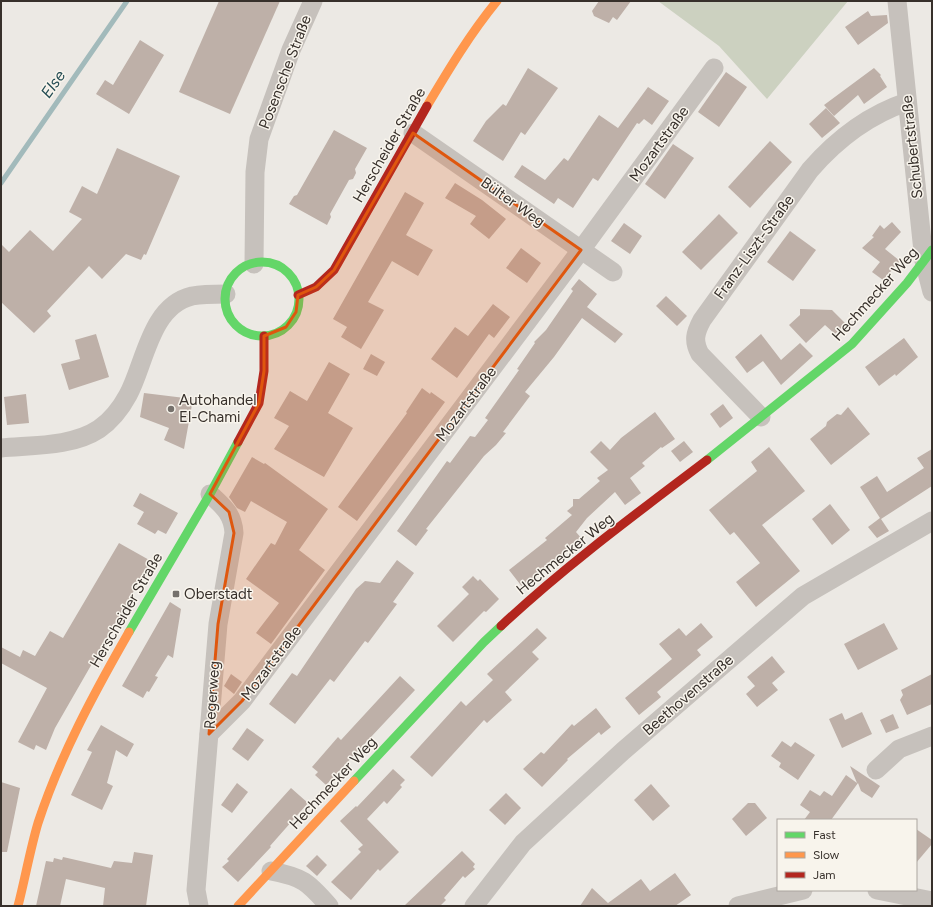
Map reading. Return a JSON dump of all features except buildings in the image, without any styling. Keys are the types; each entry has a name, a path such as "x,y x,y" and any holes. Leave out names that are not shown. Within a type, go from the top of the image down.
{"main road":[{"name":"Herscheider Straße","path":"298,295 316,287 334,270 475,28 497,1"},
{"name":"Hechmecker Weg","path":"238,906 484,642 527,602 610,534 761,417 852,344 907,283 928,255"},
{"path":"269,263 284,270 294,281 298,295 297,310 290,323 276,333 264,336 249,334 236,325 228,312 226,294 229,283 235,274 246,266 254,264 269,263"},
{"name":"Herscheider Straße","path":"18,906 38,824 66,750 100,682 210,494 259,403 264,377 264,336"}],"street":[{"name":"Posensche Straße","path":"254,264 255,172 259,139 291,50 313,1"},
{"name":"Schubertstraße","path":"896,1 906,102 932,292"},
{"name":"Mozartstraße","path":"210,734 242,701 582,250 714,68"},
{"name":"Franz-Liszt-Straße","path":"761,417 700,354 695,343 696,332 702,320 822,157 866,120 906,102"},
{"name":"Bülter Weg","path":"413,133 613,272"},
{"path":"1,448 57,443 78,438 98,429 114,415 128,394 151,336 157,324 169,310 182,300 192,296 226,294"},
{"name":"Regerweg","path":"199,906 196,890 218,624 234,533 234,526 229,512 210,494"},
{"name":"Beethovenstraße","path":"474,906 523,843 623,751 803,596 932,521"},
{"path":"876,770 899,749 932,736"},
{"path":"271,871 293,875 311,886 329,906"},
{"path":"738,906 799,891"},
{"path":"882,891 932,901"}],"highlighted area":[{"path":"413,133 581,250 242,701 209,734 218,624 234,533 229,512 210,494 259,403 264,371 264,336 286,327 296,312 298,295 316,287 334,270"}],"green space":[{"path":"658,1 848,1 767,99 719,46"}],"waterway":[{"name":"Else","path":"1,183 127,1"}],"traffic: fast":[{"path":"707,460 852,344 907,283 932,250"},
{"path":"262,262 276,265 288,273 296,285 299,299 296,313 288,325 276,333 262,336 248,333 236,325 228,313 225,299 228,285 236,273 248,265 262,262"},
{"path":"129,632 210,494 238,442"},
{"path":"354,781 484,642 501,626"}],"traffic: slow":[{"path":"427,106 469,39 497,1"},
{"path":"18,906 38,823 57,773 79,725 129,632"},
{"path":"238,906 354,781"}],"traffic: jam":[{"path":"298,295 316,287 334,270 427,106"},
{"path":"238,442 259,403 264,371 264,336"},
{"path":"501,626 576,561 707,460"}],"place":[{"name":"Autohandel El-Chami","path":"171,409"},
{"name":"Oberstadt","path":"176,594"}]}
